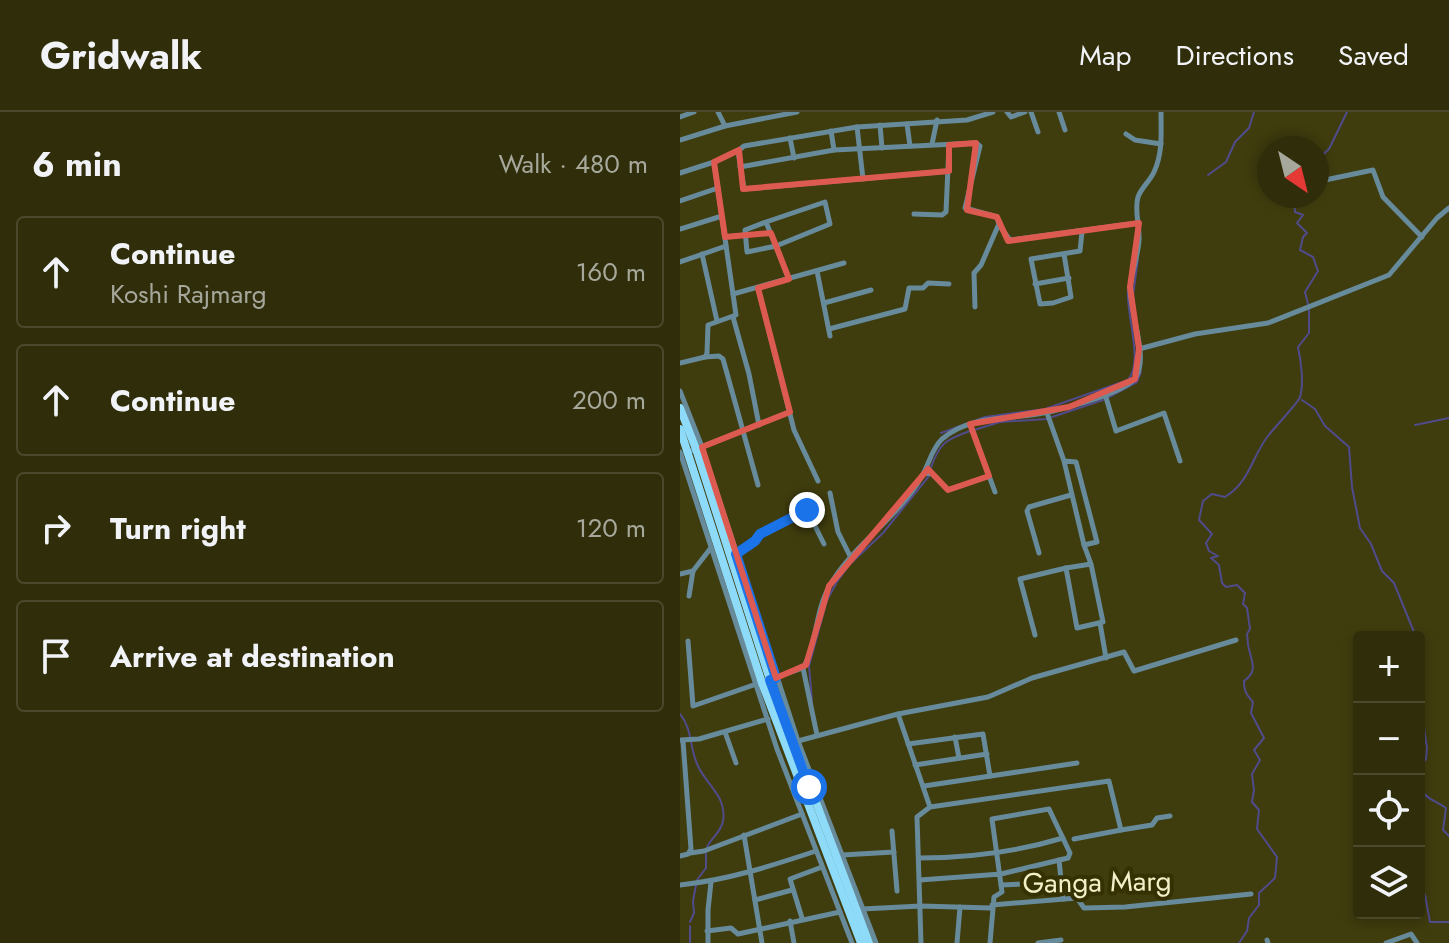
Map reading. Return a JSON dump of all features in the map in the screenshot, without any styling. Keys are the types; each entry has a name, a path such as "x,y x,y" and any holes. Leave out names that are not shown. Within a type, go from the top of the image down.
{"main road":[{"path":"680,408 689,451"},
{"path":"680,429 766,682 781,715 861,943"},
{"path":"852,911 869,943"}],"street":[{"path":"680,117 694,112"},
{"path":"718,112 725,126"},
{"path":"680,140 725,126 797,112"},
{"path":"680,173 714,162 744,146 857,127 967,120 993,112"},
{"path":"1007,112 1011,117 1028,112 1038,132"},
{"path":"1059,112 1065,130"},
{"path":"817,735 803,668 823,600 829,586 851,558 886,524 924,473 942,439 970,424 990,418 1047,413 1105,394 1124,387 1138,374 1139,349 1130,287 1139,239 1138,198 1156,168 1161,144 1161,112"},
{"path":"932,144 937,120"},
{"path":"907,124 910,146"},
{"path":"880,125 882,148"},
{"path":"857,127 863,179"},
{"path":"831,131 834,150"},
{"path":"1126,134 1135,140 1161,144"},
{"path":"790,138 794,158"},
{"path":"740,167 834,150 976,143 979,145 965,206 968,210 997,217 1010,240 1139,223"},
{"path":"914,214 944,214 948,199 949,145"},
{"path":"739,150 744,189 949,171"},
{"path":"705,357 707,327 736,315 714,162"},
{"path":"1329,179 1373,170 1383,197 1422,237"},
{"path":"680,201 718,188"},
{"path":"825,202 830,224 776,246 747,252 745,235 745,230 825,202"},
{"path":"1139,349 1195,334 1268,323 1389,275 1449,208"},
{"path":"680,229 722,216"},
{"path":"766,222 789,279"},
{"path":"975,307 974,273 981,265 999,225"},
{"path":"1064,254 1071,297 1040,304 1031,259 1080,251 1082,232"},
{"path":"725,237 745,235"},
{"path":"680,262 726,246"},
{"path":"702,254 717,321"},
{"path":"733,294 844,263"},
{"path":"817,271 830,332 905,309 909,288 923,288 928,283 949,284"},
{"path":"1035,284 1069,278"},
{"path":"758,288 794,430 818,481"},
{"path":"824,303 871,290"},
{"path":"733,317 759,425"},
{"path":"680,363 705,357 719,356 723,359 758,485"},
{"path":"680,391 710,549 781,715 798,741 842,855 852,911 852,943"},
{"path":"1105,394 1116,431 1164,413 1180,461"},
{"path":"689,451 790,412"},
{"path":"1047,413 1064,461 1091,564 1103,622 1100,623 1106,658"},
{"path":"970,424 995,492"},
{"path":"689,451 736,554 766,682"},
{"path":"1064,461 1076,462 1097,542 1084,545"},
{"path":"924,473 932,474 948,490 989,476"},
{"path":"830,493 838,532 851,558"},
{"path":"1039,553 1027,511 1029,507 1071,495"},
{"path":"736,554 760,534 807,510 824,544"},
{"path":"689,596 693,571 710,549"},
{"path":"1035,635 1020,579 1091,564"},
{"path":"1066,568 1077,628 1100,623"},
{"path":"680,574 693,571"},
{"path":"798,741 898,714 988,697 1032,678 1124,652 1134,671 1236,640"},
{"path":"688,641 693,706 803,668"},
{"path":"898,714 930,807"},
{"path":"688,854 691,849 686,740 781,715"},
{"path":"781,715 802,814 822,867 876,943"},
{"path":"725,732 736,763"},
{"path":"908,744 983,734 990,776"},
{"path":"955,737 959,758"},
{"path":"915,765 987,754"},
{"path":"924,786 1077,763"},
{"path":"921,943 917,817 930,807 1109,781 1121,830"},
{"path":"920,880 1001,874 1070,856 1049,809 992,819 1001,874 1002,892 994,897 990,943"},
{"path":"680,856 704,851 802,814"},
{"path":"1074,839 1152,825 1157,818 1170,816"},
{"path":"680,822 689,820"},
{"path":"892,831 897,891"},
{"path":"744,835 762,943"},
{"path":"919,858 997,853 1063,838"},
{"path":"680,885 711,882 751,872 816,851"},
{"path":"842,855 894,852"},
{"path":"1059,860 1063,899"},
{"path":"802,918 790,879 822,867"},
{"path":"708,943 711,882"},
{"path":"1001,885 1061,882"},
{"path":"755,900 792,890"},
{"name":"Ganga Marg","path":"707,931 731,928 738,934 802,918 921,906 992,907 1079,899 1084,908 1125,907 1251,894"},
{"path":"957,943 960,907"},
{"path":"790,921 794,943"},
{"path":"1386,943 1411,934 1417,943"},
{"path":"1038,943 1061,940"}],"highlighted area":[{"path":"976,143 967,210 997,217 1008,241 1139,223 1130,287 1139,349 1135,379 1069,407 970,424 989,476 948,490 928,469 829,586 806,665 776,678 702,447 790,412 758,288 789,279 771,233 725,237 714,162 739,150 743,189 949,171 949,145"}],"waterway":[{"path":"1208,175 1226,162 1235,142 1249,128 1254,112"},
{"path":"1329,149 1347,112"},
{"path":"1239,943 1247,931 1249,918 1259,905 1259,893 1275,878 1277,857 1257,829 1259,810 1252,802 1252,774 1260,760 1254,750 1264,738 1251,713 1253,702 1244,685 1253,666 1247,634 1250,629 1247,608 1243,604 1245,593 1237,585 1226,587 1222,583 1219,565 1211,558 1218,556 1209,551 1206,543 1212,534 1199,520 1203,501 1212,494 1225,497 1240,484 1263,444 1300,397 1302,379 1298,347 1309,333 1309,308 1305,292 1318,271 1313,257 1300,250 1307,233 1297,223 1303,215 1295,212 1295,208"},
{"path":"1131,268 1134,254"},
{"path":"1135,312 1133,295 1138,259"},
{"path":"941,433 985,417 1045,409 1128,380 1133,372 1135,350 1128,291"},
{"path":"1109,397 1137,382 1141,372"},
{"path":"1052,417 1103,400"},
{"path":"1302,400 1315,409 1325,426 1349,447 1352,487 1360,528 1371,544 1382,571 1394,583 1414,631"},
{"path":"1415,425 1449,418"},
{"path":"974,430 1000,422 1047,419"},
{"path":"930,470 944,444 970,431"},
{"path":"812,701 809,666 827,600 849,565 883,533 929,476"},
{"path":"1422,703 1427,748 1426,759 1420,768 1421,788 1423,793 1446,808 1443,830 1449,836"},
{"path":"680,714 687,726 698,766 722,805 722,825 707,847"},
{"path":"697,880 706,868 706,854"},
{"path":"690,922 694,913 696,885"},
{"path":"1425,895 1430,922 1449,922"},
{"path":"690,926 690,943"}],"route":[{"path":"807,510 760,534 736,554 776,678 770,680 809,787"}]}
